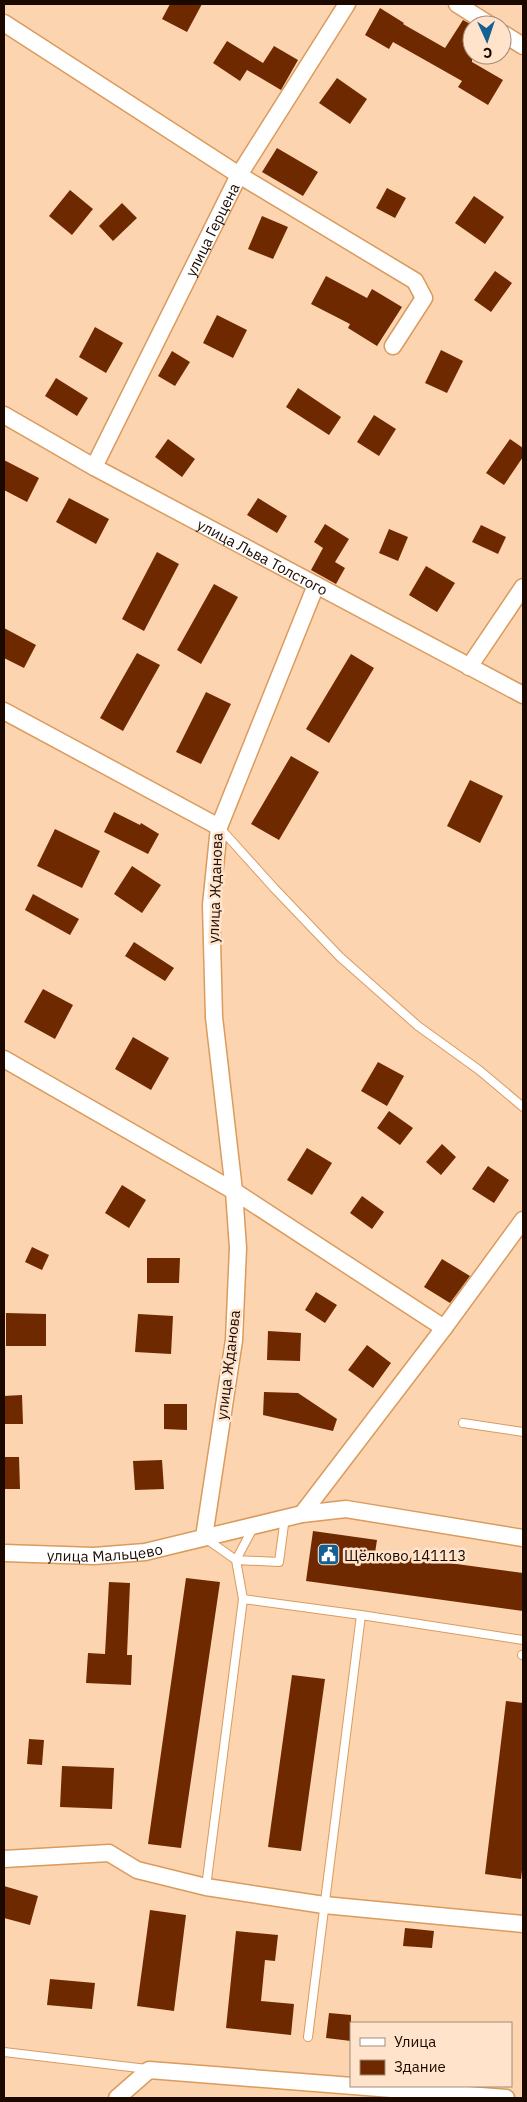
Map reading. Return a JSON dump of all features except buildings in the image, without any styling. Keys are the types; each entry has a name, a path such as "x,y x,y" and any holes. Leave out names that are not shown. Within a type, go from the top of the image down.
{"street":[{"name":"улица Герцена","path":"94,466 239,175 347,4"},
{"path":"458,4 475,15"},
{"path":"4,23 239,175 415,281 424,298 393,346"},
{"path":"512,39 523,46"},
{"name":"улица Льва Толстого","path":"4,415 94,466 523,695"},
{"path":"219,827 316,585"},
{"path":"469,667 523,587"},
{"name":"улица Жданова","path":"4,711 219,827 211,905 214,1017 234,1191 238,1248 234,1340 204,1537"},
{"path":"4,1059 234,1191 444,1328"},
{"path":"302,1514 444,1328 523,1220"},
{"name":"улица Мальцево","path":"4,1553 102,1556 145,1552 286,1517 346,1510 523,1538"},
{"path":"4,1859 108,1853 136,1870 206,1887 324,1905 523,1924"},
{"path":"117,2098 130,2093 149,2070 350,2086"},
{"path":"366,2087 506,2098"}],"lane":[{"path":"219,827 340,957 418,1026 480,1070 523,1107"},
{"path":"464,1423 523,1432"},
{"path":"204,1537 236,1560 279,1562 286,1517"},
{"path":"206,1887 243,1599 236,1560 256,1524"},
{"path":"243,1599 523,1640"},
{"path":"308,2036 362,1615"},
{"path":"4,2052 149,2070"}],"place":[{"name":"Щёлково 141113","path":"328,1555"}]}
